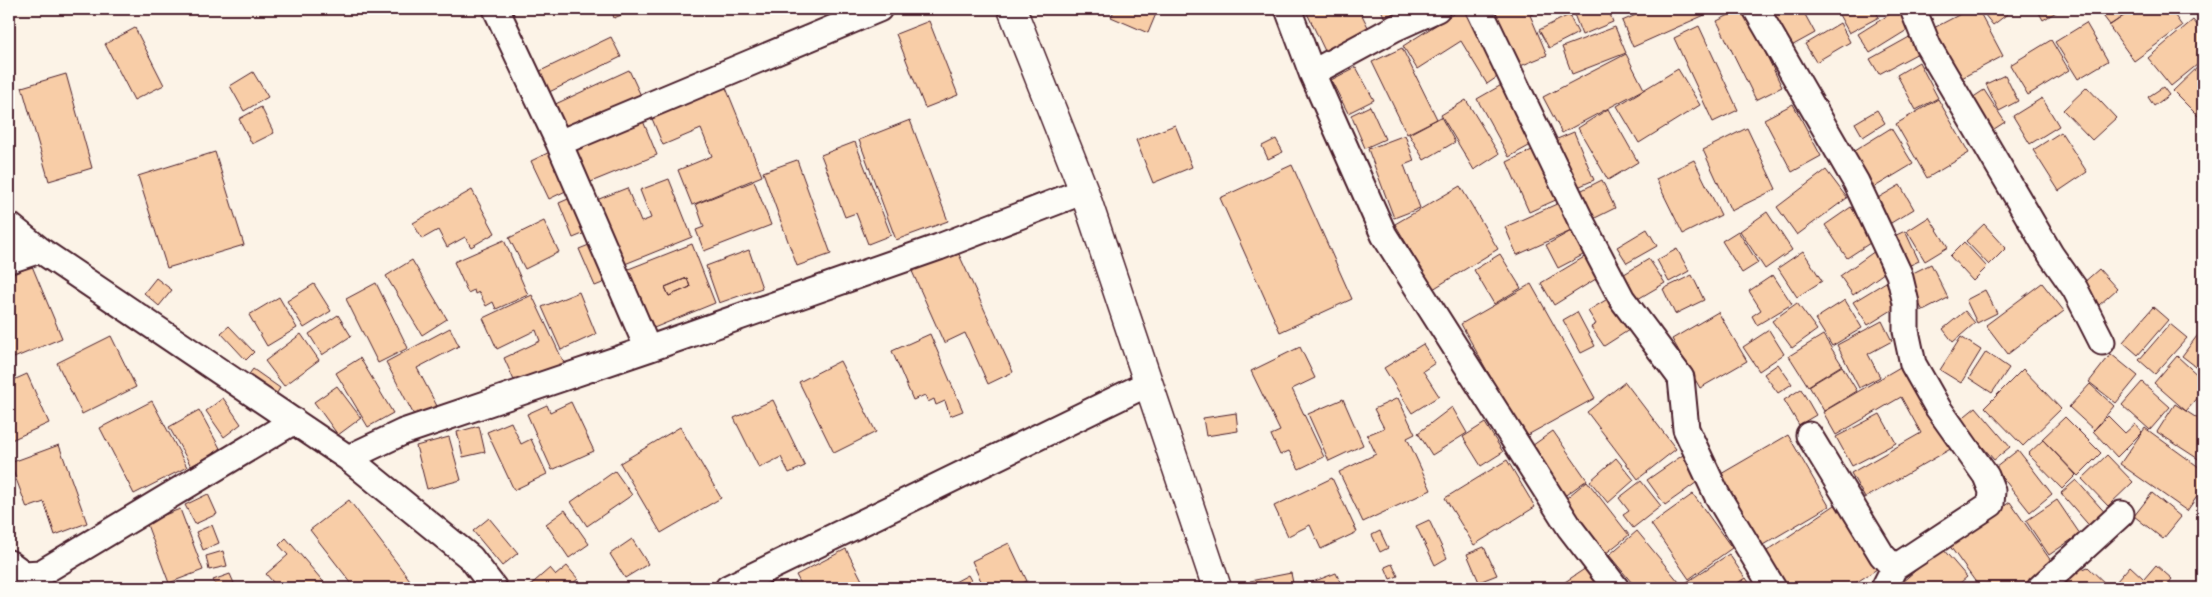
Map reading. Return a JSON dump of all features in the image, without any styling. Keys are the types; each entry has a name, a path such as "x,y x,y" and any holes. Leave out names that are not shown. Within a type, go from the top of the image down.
{"street":[{"path":"496,9 559,143 648,349"},
{"path":"559,143 879,9"},
{"path":"1012,9 1084,191 1217,588"},
{"path":"1288,9 1312,73 1384,235 1570,528 1616,588"},
{"path":"1312,73 1395,28 1437,9"},
{"path":"1479,9 1581,221 1622,299 1681,378 1686,429 1717,495 1773,588"},
{"path":"1756,9 1856,182 1900,274 1906,303 1906,331 1913,364 1938,408 1986,476 1992,491 1991,504 1889,578 1882,555 1809,435"},
{"path":"1913,9 1928,46 2051,255 2074,289 2102,342"},
{"path":"348,458 403,432 648,349 939,246 1084,191"},
{"path":"9,226 40,250 348,458 471,558 494,588"},
{"path":"9,260 40,250"},
{"path":"728,588 1149,383"},
{"path":"9,563 24,574 41,573 294,421"},
{"path":"2040,588 2121,514"}],"building":[{"path":"611,9 636,9 614,18"},
{"path":"1115,9 1158,9 1148,33 1111,17"},
{"path":"1310,9 1359,9 1369,29 1325,51 1306,11"},
{"path":"1381,9 1404,9 1384,17"},
{"path":"1463,9 1503,73 1487,84 1461,41 1417,69 1403,46"},
{"path":"1493,9 1546,9 1530,15 1547,55 1518,67"},
{"path":"1572,9 1608,9 1613,22 1582,35"},
{"path":"1612,9 1633,9 1615,16"},
{"path":"1650,9 1718,9 1633,47 1622,21"},
{"path":"1744,9 1782,87 1756,100 1717,21"},
{"path":"1764,9 1802,9 1815,33 1786,49"},
{"path":"1836,9 1874,9 1879,17 1849,33"},
{"path":"1898,9 1901,9 1912,27 1870,53 1858,34"},
{"path":"1970,9 1978,9 2003,56 1956,81 1930,30"},
{"path":"1980,9 2014,9 1993,25"},
{"path":"2037,9 2061,9 2043,20"},
{"path":"2098,9 2134,9 2110,25"},
{"path":"2134,9 2172,9 2182,26 2134,61 2109,26"},
{"path":"1569,15 1578,33 1549,48 1539,30"},
{"path":"2193,20 2203,32 2203,60 2171,86 2148,58"},
{"path":"929,21 958,95 925,108 896,34"},
{"path":"1840,23 1850,42 1816,62 1805,44"},
{"path":"2086,23 2108,61 2078,79 2055,42"},
{"path":"1699,26 1738,110 1713,122 1674,38"},
{"path":"1615,27 1626,53 1572,74 1562,47"},
{"path":"135,28 164,85 134,100 105,44"},
{"path":"1913,35 1922,51 1879,74 1870,59"},
{"path":"611,37 621,57 541,96 532,75"},
{"path":"2051,40 2069,70 2028,95 2010,65"},
{"path":"1402,48 1437,119 1407,134 1372,62"},
{"path":"1626,54 1644,89 1562,133 1543,97"},
{"path":"1919,62 1938,98 1916,110 1897,75"},
{"path":"2203,62 2203,121 2173,91"},
{"path":"1356,67 1374,100 1348,113 1331,80"},
{"path":"1678,69 1700,105 1639,143 1617,106"},
{"path":"629,70 643,100 563,137 549,107"},
{"path":"253,72 268,97 244,111 230,86"},
{"path":"66,74 92,168 49,181 22,87"},
{"path":"2005,75 2018,101 1999,111 1986,84"},
{"path":"722,78 762,176 692,205 678,170 712,156 701,129 663,145 648,109"},
{"path":"1505,83 1538,141 1509,157 1477,99"},
{"path":"2087,87 2116,118 2092,140 2063,110"},
{"path":"2163,87 2169,95 2154,106 2148,97"},
{"path":"1984,90 2005,122 1991,131 1969,100"},
{"path":"2042,98 2059,126 2030,144 2013,116"},
{"path":"1938,99 1969,153 1927,178 1896,124"},
{"path":"1466,100 1499,154 1474,170 1441,115"},
{"path":"1793,104 1821,156 1792,172 1764,119"},
{"path":"1370,106 1385,139 1365,148 1351,115"},
{"path":"261,107 274,133 252,144 239,119"},
{"path":"1608,109 1638,162 1608,180 1578,128"},
{"path":"1877,110 1885,123 1863,137 1855,123"},
{"path":"641,116 657,155 586,184 570,147"},
{"path":"1441,117 1455,142 1424,160 1409,134"},
{"path":"910,120 948,221 896,240 859,140"},
{"path":"1175,125 1192,167 1153,183 1136,140"},
{"path":"1747,128 1776,189 1731,211 1703,150"},
{"path":"1891,128 1913,164 1868,191 1846,156"},
{"path":"1574,132 1594,180 1571,190 1550,142"},
{"path":"2061,132 2087,172 2059,191 2033,150"},
{"path":"1405,135 1414,161 1404,165 1420,208 1394,218 1368,149"},
{"path":"1276,139 1283,152 1268,159 1262,146"},
{"path":"855,142 891,235 868,244 856,213 845,217 821,155"},
{"path":"1536,148 1558,199 1529,212 1507,162"},
{"path":"554,150 572,188 549,199 531,161"},
{"path":"215,152 244,245 167,268 138,176"},
{"path":"797,160 831,254 797,266 763,172"},
{"path":"1694,160 1721,215 1683,234 1656,179"},
{"path":"1292,165 1352,299 1280,332 1220,198"},
{"path":"1826,170 1847,198 1797,235 1777,207"},
{"path":"669,179 692,237 620,266 594,201 627,188 641,222 651,218 640,190"},
{"path":"1602,180 1615,208 1587,222 1574,194"},
{"path":"754,181 771,225 704,251 696,230 704,227 696,204"},
{"path":"1900,185 1914,209 1886,226 1871,202"},
{"path":"1460,186 1498,249 1433,289 1395,224"},
{"path":"472,190 495,233 471,247 465,237 447,247 438,230 422,239 413,223"},
{"path":"575,196 590,231 573,238 559,203"},
{"path":"1559,203 1571,231 1517,255 1505,227"},
{"path":"1851,207 1873,241 1847,258 1825,225"},
{"path":"1767,212 1792,250 1765,269 1740,231"},
{"path":"1929,217 1948,247 1925,261 1907,231"},
{"path":"544,221 559,252 525,269 509,238"},
{"path":"1984,224 2006,248 1989,265 1966,241"},
{"path":"1647,229 1657,246 1627,263 1617,247"},
{"path":"1573,230 1585,254 1558,268 1546,245"},
{"path":"1738,231 1758,263 1742,273 1722,241"},
{"path":"1905,231 1919,261 1906,267 1892,237"},
{"path":"504,240 528,295 496,309 493,302 486,306 479,292 475,294 474,290 468,293 454,262"},
{"path":"1964,242 1987,267 1973,281 1950,256"},
{"path":"594,243 610,280 595,286 579,249"},
{"path":"692,244 715,303 644,332 621,272","holes":["687,278 690,287 669,296 665,287"]},
{"path":"956,248 1013,372 988,384 965,333 944,343 911,269"},
{"path":"1677,249 1689,271 1669,282 1657,260"},
{"path":"749,250 762,288 719,303 706,266"},
{"path":"1803,251 1822,281 1797,297 1778,268"},
{"path":"1875,251 1888,270 1853,295 1840,276"},
{"path":"1500,254 1521,288 1494,304 1474,270"},
{"path":"1586,256 1599,277 1554,305 1541,283"},
{"path":"1649,259 1665,283 1631,303 1616,279"},
{"path":"412,260 447,319 422,335 386,276"},
{"path":"1931,264 1948,298 1923,311 1905,277"},
{"path":"32,266 62,338 9,360 9,324 12,322 9,315 9,276"},
{"path":"2099,269 2117,289 2099,305 2082,284"},
{"path":"1692,275 1704,300 1675,314 1663,289"},
{"path":"1773,275 1792,304 1757,325 1752,316 1761,310 1749,291"},
{"path":"156,278 172,290 159,306 144,293"},
{"path":"687,278 690,287 669,296 665,287"},
{"path":"1886,282 1900,305 1868,325 1853,302"},
{"path":"376,283 408,348 378,363 346,299"},
{"path":"2042,283 2064,311 2008,354 1986,325"},
{"path":"314,284 331,311 304,328 287,301"},
{"path":"1531,284 1595,398 1524,437 1461,324"},
{"path":"1985,290 1997,313 1977,323 1966,300"},
{"path":"579,292 596,334 561,350 542,307"},
{"path":"532,295 565,365 517,387 504,358 540,341 536,330 497,349 483,318"},
{"path":"279,297 297,328 267,346 249,315"},
{"path":"1609,298 1629,330 1604,346 1591,327 1596,324 1588,311"},
{"path":"1845,300 1862,328 1832,346 1815,319"},
{"path":"1797,303 1817,330 1792,348 1772,321"},
{"path":"2153,307 2168,320 2138,355 2123,342"},
{"path":"1965,311 1975,323 1953,342 1943,329"},
{"path":"1577,312 1595,346 1581,353 1563,320"},
{"path":"1718,312 1747,361 1700,388 1672,339"},
{"path":"338,315 351,336 322,355 309,334"},
{"path":"1882,321 1892,341 1868,354 1880,377 1859,388 1837,345"},
{"path":"2170,324 2187,338 2155,374 2139,360"},
{"path":"229,326 254,352 246,360 221,333"},
{"path":"450,328 459,346 417,368 437,406 415,417 386,362"},
{"path":"2203,328 2203,372 2182,356"},
{"path":"1769,330 1784,354 1759,371 1743,347"},
{"path":"301,334 319,360 284,386 265,361"},
{"path":"930,334 963,411 950,416 945,401 936,405 934,399 928,402 925,395 913,400 892,351"},
{"path":"1823,335 1842,365 1808,386 1789,356"},
{"path":"111,336 136,387 82,414 57,363"},
{"path":"1961,337 1981,350 1961,383 1940,370"},
{"path":"1423,344 1435,363 1423,371 1439,396 1412,413 1384,368"},
{"path":"1300,347 1315,378 1292,389 1324,457 1299,469 1289,451 1280,455 1271,435 1280,431 1251,371"},
{"path":"1986,352 2009,368 1992,393 1969,378"},
{"path":"2111,354 2138,376 2116,403 2089,382"},
{"path":"2177,356 2203,380 2203,392 2186,411 2154,383"},
{"path":"360,358 393,413 368,427 336,373"},
{"path":"840,361 876,432 834,453 799,382"},
{"path":"1907,363 1954,447 1865,498 1851,473 1921,433 1901,397 1836,435 1823,412"},
{"path":"1778,364 1792,384 1778,393 1764,374"},
{"path":"1842,366 1857,391 1824,411 1809,386"},
{"path":"253,369 280,388 275,396 247,377"},
{"path":"2023,369 2061,409 2023,446 1985,407"},
{"path":"27,374 49,423 9,441 9,382"},
{"path":"1625,382 1676,449 1638,479 1587,412"},
{"path":"2142,382 2170,407 2150,430 2122,405"},
{"path":"2090,384 2114,406 2094,430 2069,407"},
{"path":"337,386 361,418 338,435 314,402"},
{"path":"1801,389 1816,415 1799,425 1784,400"},
{"path":"223,398 241,424 224,437 206,411"},
{"path":"1398,398 1415,434 1407,438 1431,490 1363,522 1339,472 1376,454 1367,435 1384,428 1374,409"},
{"path":"1343,399 1363,445 1329,461 1308,414"},
{"path":"773,400 805,466 789,473 781,457 759,468 734,418"},
{"path":"152,401 187,467 134,494 100,428"},
{"path":"571,402 594,451 552,470 527,414 547,405 550,412"},
{"path":"2175,404 2203,422 2203,462 2157,432"},
{"path":"1452,407 1467,433 1432,455 1418,433"},
{"path":"1976,407 2010,447 1994,460 1960,420"},
{"path":"199,410 221,450 191,466 169,427"},
{"path":"1236,413 1238,431 1206,436 1203,418"},
{"path":"1880,414 1896,443 1852,466 1836,437"},
{"path":"2108,416 2125,433 2135,424 2142,432 2117,457 2093,431"},
{"path":"2065,417 2101,453 2078,476 2042,439"},
{"path":"511,422 521,444 531,439 547,474 514,490 487,432"},
{"path":"1485,423 1503,452 1481,466 1463,437"},
{"path":"479,426 485,452 463,457 457,432"},
{"path":"680,427 721,498 661,533 620,463"},
{"path":"2145,428 2203,470 2203,488 2187,511 2120,464"},
{"path":"1553,431 1587,480 1563,497 1529,448"},
{"path":"1788,435 1829,506 1756,549 1714,478"},
{"path":"449,437 461,480 427,489 416,446"},
{"path":"2043,440 2076,475 2062,489 2028,454"},
{"path":"59,445 87,523 55,535 44,502 27,508 10,463"},
{"path":"2018,450 2052,494 2030,512 1995,468"},
{"path":"1683,455 1700,480 1665,505 1647,480"},
{"path":"2107,455 2133,482 2108,506 2082,479"},
{"path":"1616,458 1634,480 1608,503 1590,481"},
{"path":"1507,460 1535,507 1474,545 1445,498"},
{"path":"615,471 632,495 587,526 571,502"},
{"path":"1332,478 1357,532 1321,549 1310,525 1288,536 1274,506"},
{"path":"2076,480 2108,516 2093,530 2061,493"},
{"path":"1587,481 1629,535 1605,554 1564,500"},
{"path":"1641,481 1661,506 1633,528 1623,515 1629,511 1619,498"},
{"path":"2152,493 2181,517 2163,539 2134,516"},
{"path":"208,494 217,514 195,524 185,505"},
{"path":"1693,494 1732,548 1689,579 1651,524"},
{"path":"349,500 416,588 355,588 310,530"},
{"path":"2057,500 2080,534 2049,555 2026,521"},
{"path":"2010,502 2058,571 2033,588 1980,588 1949,545"},
{"path":"1838,503 1880,567 1848,588 1783,588 1761,555"},
{"path":"180,509 203,570 169,583 146,522"},
{"path":"565,510 589,544 569,558 546,524"},
{"path":"489,518 518,553 502,566 473,531"},
{"path":"1429,520 1447,558 1435,565 1416,526"},
{"path":"212,525 219,543 203,550 196,532"},
{"path":"1380,531 1388,548 1380,552 1372,535"},
{"path":"1637,531 1679,582 1671,588 1636,588 1609,555"},
{"path":"286,538 327,586 323,588 278,588 266,574 288,555 279,545"},
{"path":"632,539 648,564 625,578 610,554"},
{"path":"1009,543 1027,581 1013,588 984,588 972,561"},
{"path":"1484,547 1497,575 1479,582 1467,554"},
{"path":"1942,548 1967,577 1954,588 1895,588"},
{"path":"846,549 866,588 803,588 796,575"},
{"path":"223,551 227,566 209,570 206,556"},
{"path":"1729,554 1745,578 1730,588 1678,588"},
{"path":"2070,562 2083,569 2088,567 2110,588 2044,588"},
{"path":"1392,564 1398,576 1390,579 1385,567"},
{"path":"2156,565 2172,579 2165,588 2124,588 2116,582 2130,566 2144,579"},
{"path":"567,566 578,579 567,588 527,588 550,568 556,575"},
{"path":"1586,568 1600,588 1556,588"},
{"path":"1291,573 1294,588 1251,588 1250,581"},
{"path":"1336,573 1343,588 1312,588 1310,583"},
{"path":"230,574 236,588 217,588 213,580"},
{"path":"968,575 975,588 956,588 953,583"},
{"path":"1746,578 1753,588 1732,588"}]}
